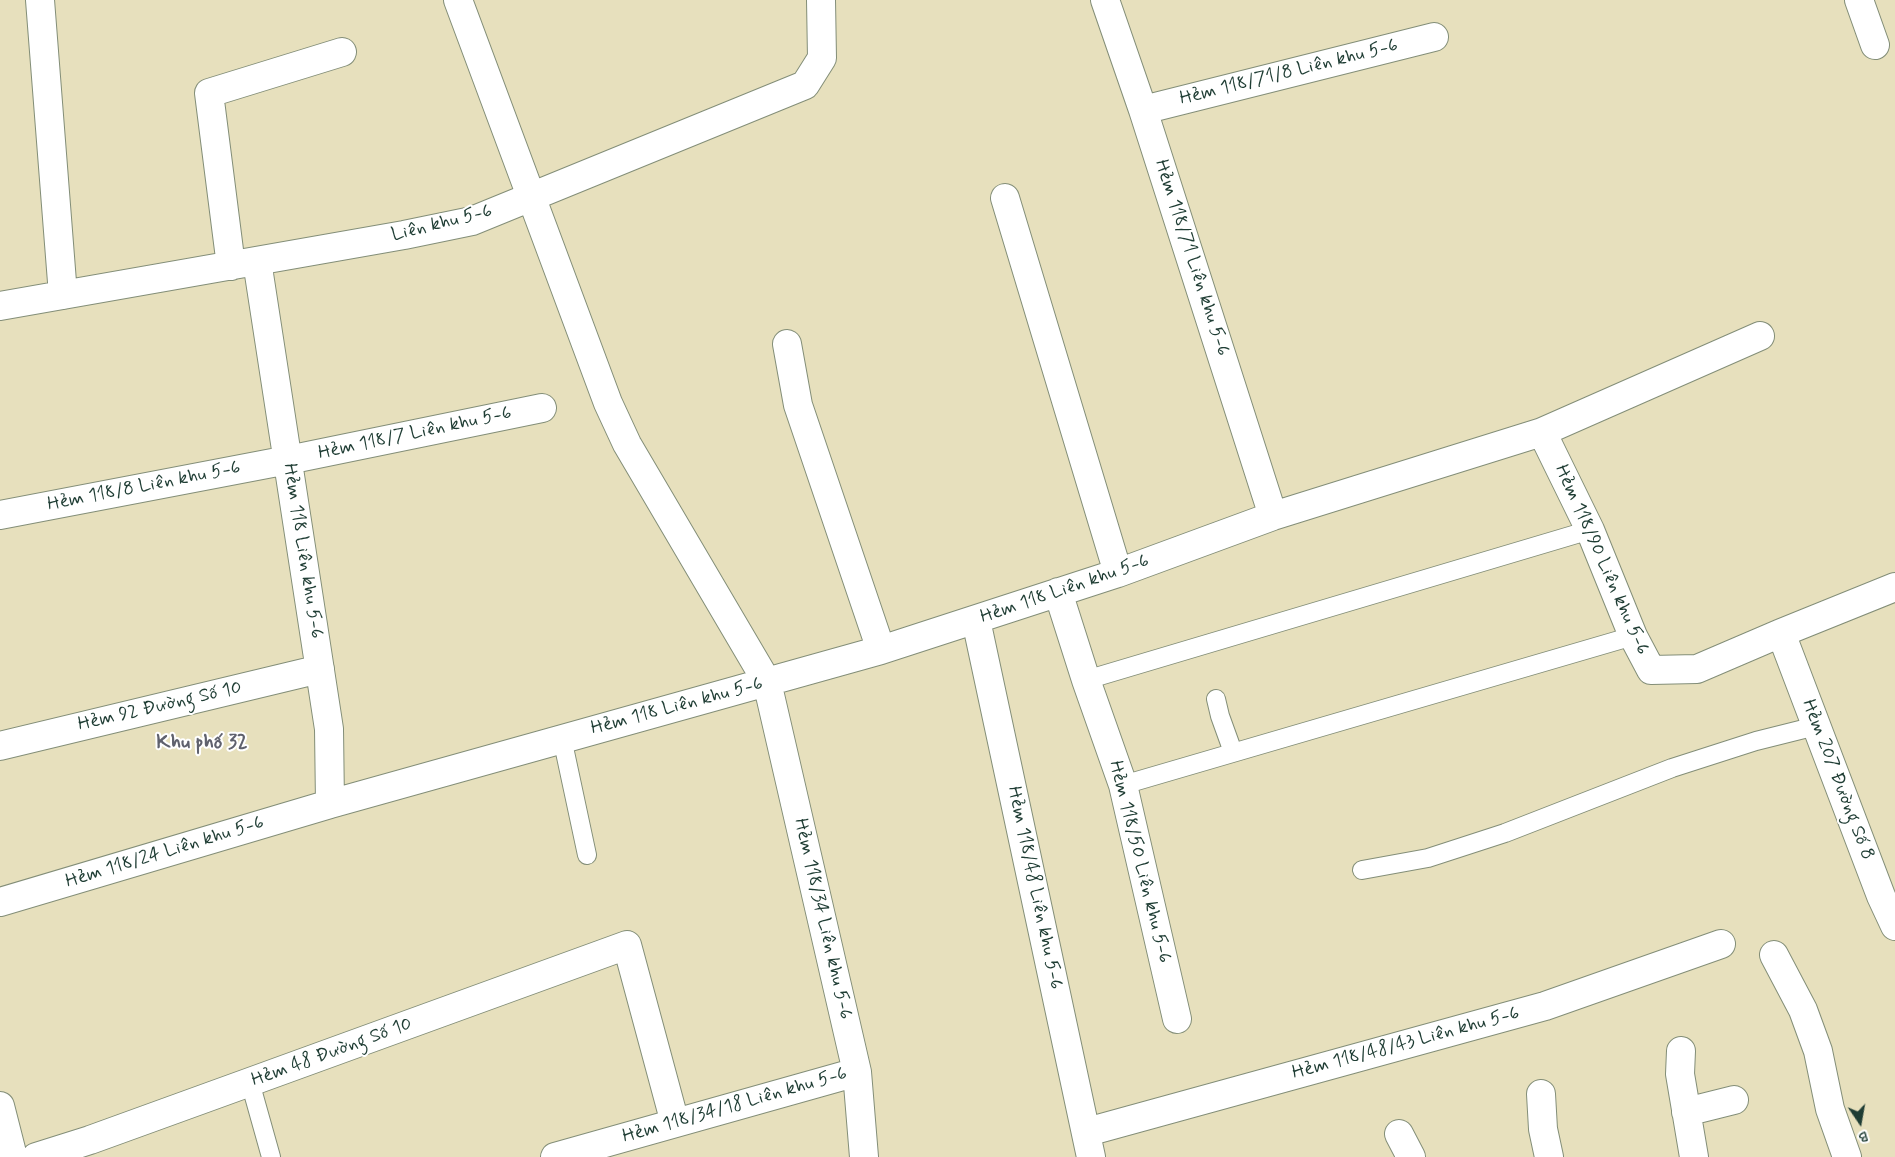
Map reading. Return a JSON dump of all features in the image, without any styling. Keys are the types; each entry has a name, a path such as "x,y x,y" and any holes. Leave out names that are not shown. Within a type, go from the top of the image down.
{"street":[{"path":"40,0 63,295"},
{"name":"Hẻm 118/34 Liên khu 5-6","path":"458,0 530,198 608,403 628,444 767,682 857,1072 864,1157"},
{"name":"Liên khu 5-6","path":"0,306 404,236 472,221 805,85 822,58 821,0"},
{"name":"Hẻm 118/71 Liên khu 5-6","path":"1105,0 1143,110 1273,516"},
{"path":"1859,0 1876,45"},
{"name":"Hẻm 118/71/8 Liên khu 5-6","path":"1143,110 1434,37"},
{"name":"Hẻm 118 Liên khu 5-6","path":"342,52 209,93 244,263 288,460 329,729 330,804 881,650 976,620 1118,573 1273,516 1542,432 1760,336"},
{"path":"1005,198 1118,573"},
{"path":"787,344 798,405 881,650"},
{"name":"Hẻm 118/7 Liên khu 5-6","path":"288,460 542,408"},
{"name":"Hẻm 118/90 Liên khu 5-6","path":"1542,432 1590,530 1633,636 1651,670 1698,669 1895,587"},
{"name":"Hẻm 118/8 Liên khu 5-6","path":"0,515 288,460"},
{"name":"Hẻm 118/50 Liên khu 5-6","path":"1058,592 1086,680 1123,785 1178,1019"},
{"name":"Hẻm 118/48 Liên khu 5-6","path":"976,620 1089,1145"},
{"name":"Hẻm 207 Đường Số 8","path":"1781,633 1816,726 1888,894 1895,926"},
{"name":"Hẻm 92 Đường Số 10","path":"0,746 320,669"},
{"name":"Hẻm 118/24 Liên khu 5-6","path":"0,902 330,804"},
{"name":"Hẻm 118/48/43 Liên khu 5-6","path":"1089,1145 1545,1006 1721,944"},
{"name":"Hẻm 48 Đường Số 10","path":"36,1157 90,1140 627,945 675,1123"},
{"path":"1774,955 1803,1010 1818,1051 1830,1109 1847,1157"},
{"path":"1681,1051 1680,1074 1694,1157"},
{"name":"Hẻm 118/34/18 Liên khu 5-6","path":"555,1157 857,1072"},
{"path":"1541,1094 1543,1129 1549,1157"},
{"path":"1686,1112 1734,1100"},
{"path":"0,1106 13,1157"}],"lane":[{"path":"1086,680 1590,530"},
{"path":"1123,785 1633,636"},
{"path":"1216,698 1220,716 1234,752"},
{"path":"1362,870 1428,858 1505,833 1672,768 1756,741 1816,726"},
{"path":"562,738 586,854"},
{"path":"250,1082 271,1157"}],"district":[{"name":"Khu phố 32","path":"202,744"}]}
